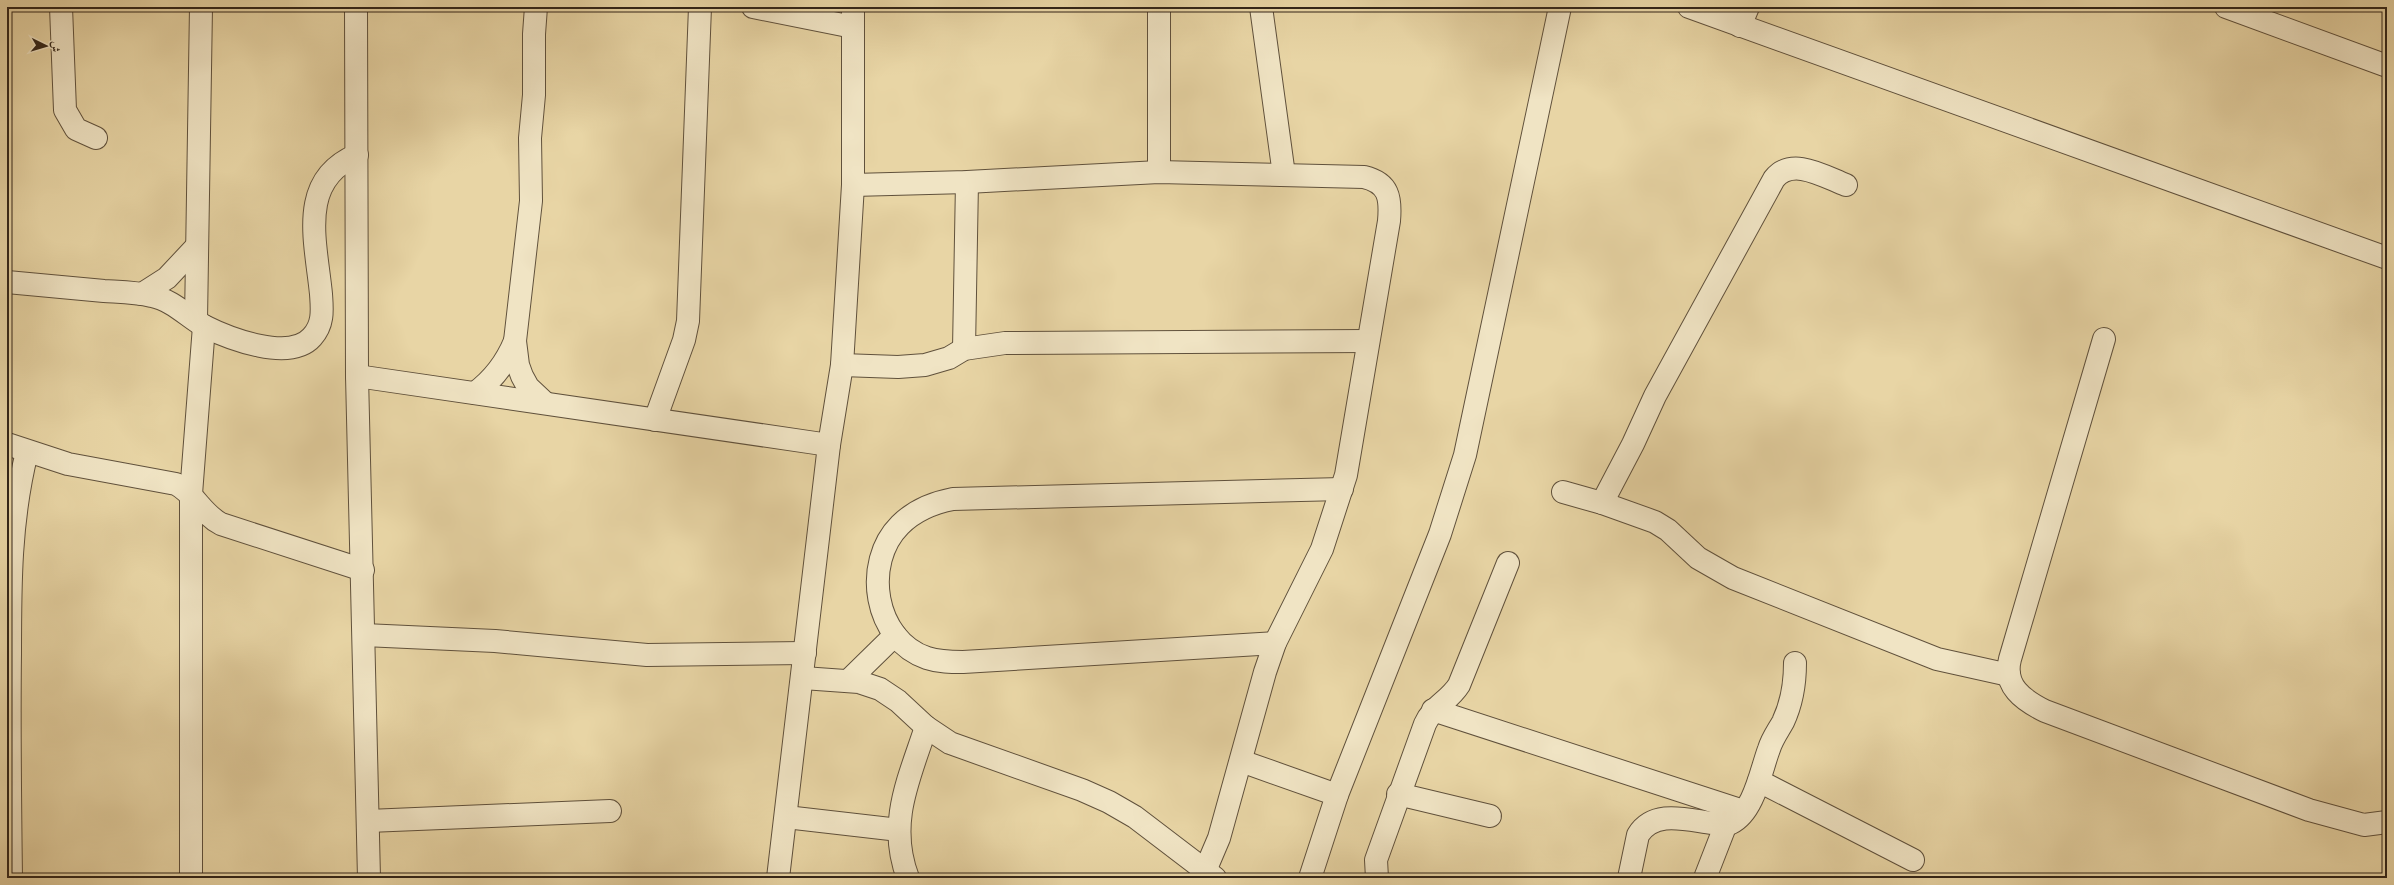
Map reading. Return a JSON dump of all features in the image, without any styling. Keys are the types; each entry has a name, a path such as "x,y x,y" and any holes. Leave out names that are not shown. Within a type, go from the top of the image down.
{"street":[{"path":"61,7 65,110 76,129 96,138"},
{"path":"191,878 191,494 200,323 197,246 201,7"},
{"path":"356,7 357,376 369,878"},
{"path":"536,7 534,34 534,95 530,138 531,201 515,341 518,365 522,376 528,386 545,403"},
{"path":"655,420 684,340 688,322 700,7"},
{"path":"753,7 853,17 853,184 842,364 829,445 803,678 778,878"},
{"path":"1158,172 1159,7"},
{"path":"1261,7 1284,175"},
{"path":"1310,878 1336,795 1440,534 1465,455 1560,7"},
{"path":"1689,7 1744,16 2387,258"},
{"path":"2226,7 2262,13 2387,66"},
{"path":"7,282 142,294 165,300 200,323 249,343 291,349 303,344 313,336 318,329 322,313 314,217 317,194 322,184 336,166 357,155"},
{"path":"1602,503 1633,444 1655,396 1774,179 1783,170 1795,168 1846,185"},
{"path":"803,678 848,681 870,685 889,694 926,727 950,743 1082,790 1109,802 1135,817 1207,876 1241,761 1256,700 1275,643 1322,549 1342,489 1350,456 1389,221 1390,200 1388,193 1378,182 1364,178 1158,172 967,182 853,184"},
{"path":"964,349 967,182"},
{"path":"142,294 172,273 197,246"},
{"path":"2104,338 2010,659 2009,675 2014,689 2020,696 2053,714 2309,810 2364,825 2387,822"},
{"path":"475,393 495,376 510,354 515,341"},
{"path":"842,364 912,367 937,362 964,349 1005,343 1368,341"},
{"path":"357,376 829,445"},
{"path":"7,444 27,452 68,464 176,484 191,494 206,514 221,524 362,570"},
{"path":"11,878 9,740 11,548 18,490 27,452"},
{"path":"1275,643 951,662 927,658 915,653 895,635 888,624 880,600 877,584 882,553 899,526 923,507 953,499 1342,489"},
{"path":"1563,492 1602,503 1655,522 1668,530 1698,558 1733,578 1937,659 2009,675"},
{"path":"1377,878 1376,860 1398,794 1425,724 1432,710 1451,697 1459,685 1508,563"},
{"path":"364,635 495,641 646,655 805,653"},
{"path":"848,681 895,635"},
{"path":"1629,878 1638,835 1642,829 1653,820 1666,818 1726,824 1735,820 1742,811 1759,781 1769,747 1790,703 1795,663"},
{"path":"1432,710 1742,811"},
{"path":"908,878 900,854 899,830 907,784 926,727"},
{"path":"1241,761 1336,795"},
{"path":"1759,781 1912,860"},
{"path":"1398,794 1490,816"},
{"path":"368,821 610,811"},
{"path":"786,817 899,830"},
{"path":"1705,878 1726,824"}]}
